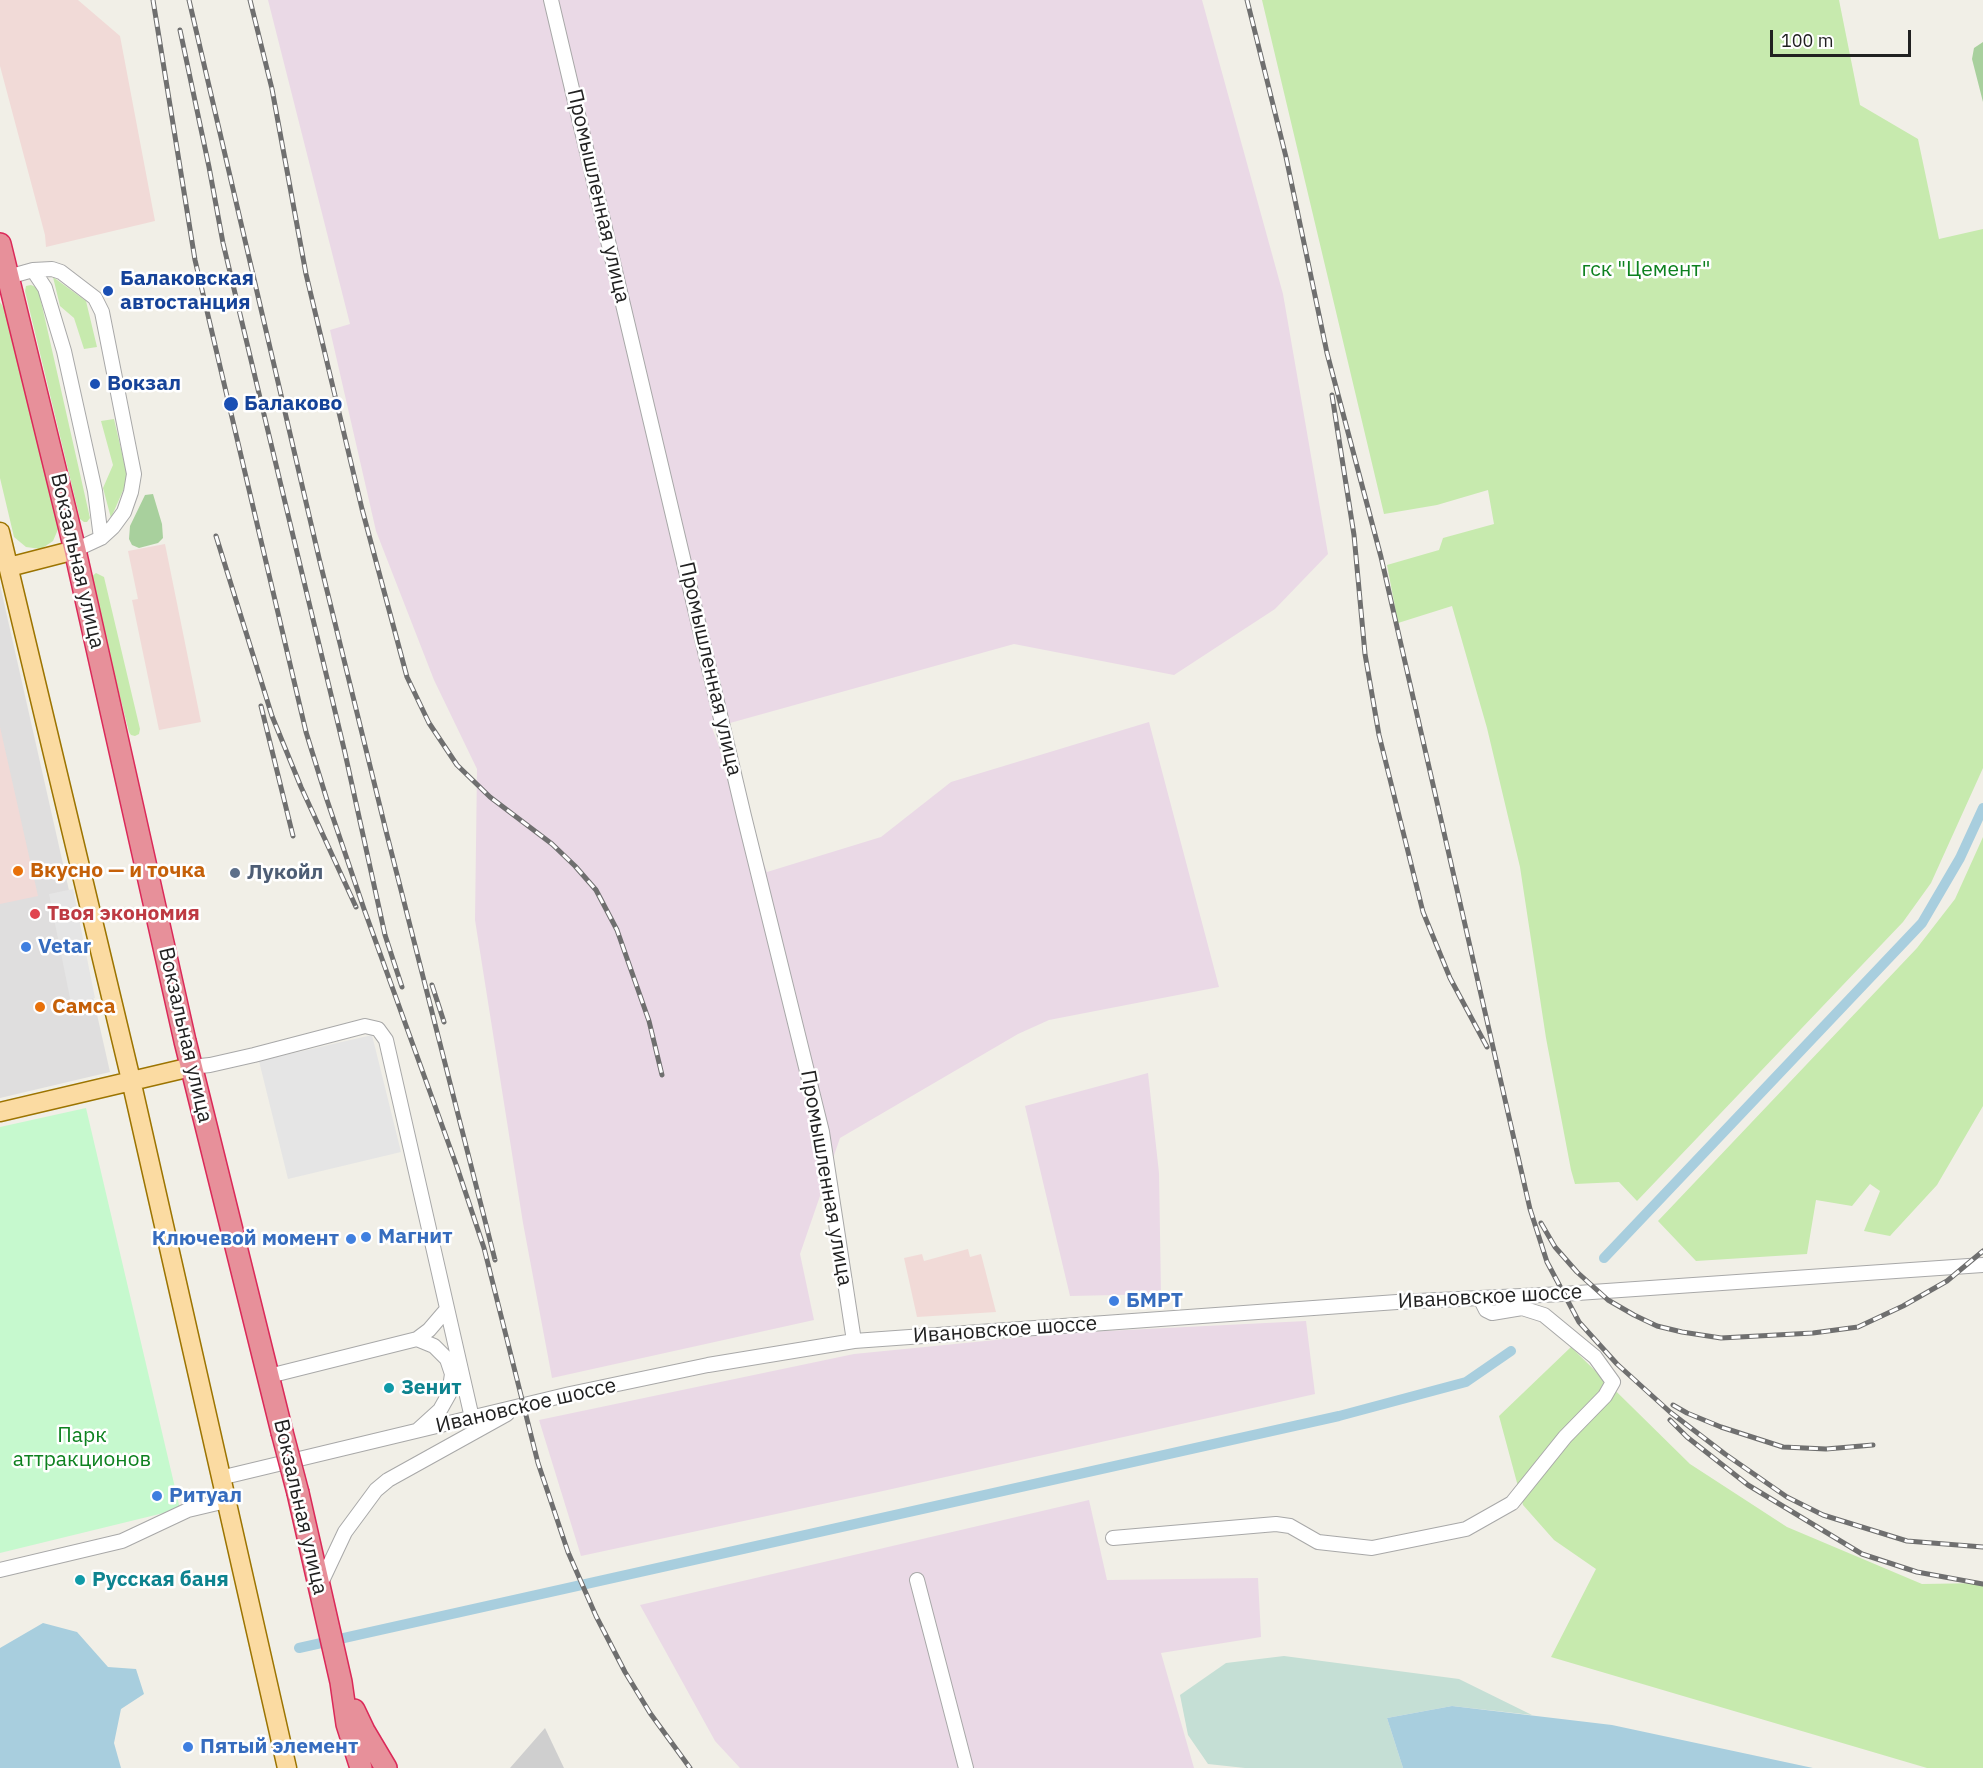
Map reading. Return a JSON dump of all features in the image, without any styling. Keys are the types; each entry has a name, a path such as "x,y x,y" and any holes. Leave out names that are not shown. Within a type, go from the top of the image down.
{"highway":[{"name":"Вокзальная улица","path":"0,244 4,278 75,550 191,1067 298,1493 341,1682"},
{"path":"341,1682 347,1724 361,1768"},
{"path":"341,1682 364,1731 386,1768"}],"main road":[{"path":"0,532 131,1080 287,1768"},
{"path":"9,567 75,550"},
{"path":"0,1112 191,1067"},
{"path":"279,1730 296,1768"}],"street":[{"name":"Промышленная улица","path":"551,0 744,816 822,1132 855,1341"},
{"path":"4,278 33,270 52,269 61,272 95,298 102,312 134,474 124,512 113,527 101,538 75,550"},
{"path":"33,270 45,288 64,351 95,491 101,538"},
{"path":"191,1067 254,1055 364,1026 378,1029 386,1040 472,1418"},
{"name":"Ивановское шоссе","path":"220,1478 570,1395 708,1365 855,1341 1397,1302 1599,1292 1983,1265"},
{"path":"1113,1538 1276,1524 1290,1526 1318,1542 1372,1548 1466,1529 1512,1503 1565,1437 1605,1396 1613,1382 1595,1357 1545,1315 1522,1308 1492,1313 1486,1310 1480,1298"},
{"path":"269,1376 417,1339 429,1330 447,1309"},
{"path":"417,1339 434,1346 447,1359 452,1374 449,1394 440,1410 417,1431"},
{"path":"319,1587 345,1532 376,1490 388,1480 518,1408"},
{"path":"0,1570 122,1541 188,1510 226,1501"},
{"path":"917,1580 966,1768"}],"shaded area":[{"path":"0,0 78,0 120,36 155,221 46,247 45,235 0,66"},
{"path":"268,0 1202,0 1283,294 1328,554 1275,609 1174,675 1014,644 712,728 767,872 881,837 951,782 1149,722 1219,987 1049,1020 1018,1034 840,1138 800,1254 814,1320 552,1378 523,1223 475,920 477,769 434,680 376,531 330,330 350,324"},
{"path":"165,544 201,722 159,730 132,600 138,599 128,551"},
{"path":"0,585 110,1072 0,1098"},
{"path":"0,727 38,896 0,904"},
{"path":"73,889 95,998 71,1003 49,894"},
{"path":"372,1035 401,1152 288,1179 259,1061"},
{"path":"1148,1073 1159,1173 1161,1294 1070,1296 1025,1106"},
{"path":"968,1249 970,1257 981,1254 996,1312 917,1317 904,1258 922,1254 924,1261"},
{"path":"1306,1321 1315,1394 581,1556 539,1420 854,1354 1066,1333"},
{"path":"1089,1500 1107,1580 1258,1578 1261,1637 1161,1653 1194,1768 740,1768 715,1741 640,1605"},
{"path":"545,1728 564,1768 510,1768"}],"green space":[{"name":"гск \"Цемент\"","path":"1262,0 1839,0 1860,105 1918,139 1939,239 1983,229 1983,768 1931,883 1903,922 1637,1201 1619,1182 1575,1184 1546,1038 1520,867 1487,728 1452,606 1398,623 1387,565 1439,550 1443,538 1494,524 1488,490 1437,505 1384,514"},
{"path":"1983,42 1983,102 1972,59 1974,48"},
{"path":"53,277 86,301 97,347 84,349 74,318 60,306"},
{"path":"31,285 38,288 90,518 87,522 80,519 25,291 26,286"},
{"path":"0,302 5,310 59,527 53,541 41,549 26,547 14,537 0,478"},
{"path":"114,419 128,479 111,518 103,488 113,465 101,421"},
{"path":"153,494 162,524 163,538 158,543 139,548 132,545 129,539 130,526 145,495"},
{"path":"96,573 104,577 140,729 139,734 135,736 129,732 90,578"},
{"path":"1983,837 1983,1106 1937,1185 1890,1236 1864,1231 1880,1191 1870,1184 1852,1206 1816,1200 1807,1254 1696,1261 1658,1221 1917,948 1955,899"},
{"name":"Парк аттракционов","path":"86,1108 180,1509 0,1553 0,1127"},
{"path":"1571,1347 1690,1464 1787,1527 1922,1584 1983,1583 1983,1768 1927,1768 1551,1657 1596,1569 1554,1540 1523,1505 1499,1416"},
{"path":"1284,1656 1459,1679 1532,1715 1452,1706 1387,1718 1403,1768 1245,1768 1208,1764 1188,1735 1180,1695 1226,1663"}],"water":[{"path":"43,1623 77,1632 108,1667 136,1669 144,1694 121,1709 114,1743 121,1768 0,1768 0,1648"},
{"path":"1452,1706 1612,1725 1813,1768 1403,1768 1387,1718"}],"waterway":[{"path":"1604,1258 1922,923 1960,858 1983,808"},
{"path":"299,1648 1339,1416 1466,1382 1511,1351"}],"railway":[{"path":"153,0 195,260 306,732 364,909 484,1248 538,1463 568,1552 596,1616 625,1672 650,1713 690,1768"},
{"path":"189,0 319,558 495,1260"},
{"path":"250,0 272,89 306,274 362,509 407,677 429,723 457,765 490,797 552,844 596,890 617,930 649,1021 662,1075"},
{"path":"1247,0 1286,157 1327,353 1381,557 1530,1209 1547,1262 1579,1322 1617,1364 1670,1412 1787,1497 1823,1515 1907,1541 1983,1547"},
{"path":"180,30 223,243 345,753 385,935 402,987"},
{"path":"1332,395 1354,535 1365,654 1379,735 1423,912 1450,978 1487,1047"},
{"path":"216,536 272,716 301,787 356,907"},
{"path":"261,706 293,836"},
{"path":"432,985 444,1022"},
{"path":"1541,1223 1555,1247 1577,1272 1608,1300 1657,1326 1721,1338 1813,1333 1858,1327 1903,1306 1947,1281 1983,1251"},
{"path":"1673,1405 1721,1427 1783,1447 1826,1449 1873,1445"},
{"path":"1670,1420 1687,1437 1748,1485 1862,1554 1917,1572 1983,1584"}],"place":[{"name":"Балаковская автостанция","path":"108,291"},
{"name":"Вокзал","path":"95,384"},
{"name":"Балаково","path":"231,404"},
{"name":"Вкусно — и точка","path":"18,871"},
{"name":"Лукойл","path":"235,873"},
{"name":"Твоя экономия","path":"35,914"},
{"name":"Vetar","path":"26,947"},
{"name":"Самса","path":"40,1007"},
{"name":"Магнит","path":"366,1237"},
{"name":"Ключевой момент","path":"351,1239"},
{"name":"БМРТ","path":"1114,1301"},
{"name":"Зенит","path":"389,1388"},
{"name":"Ритуал","path":"157,1496"},
{"name":"Русская баня","path":"80,1580"},
{"name":"Пятый элемент","path":"188,1747"}]}
